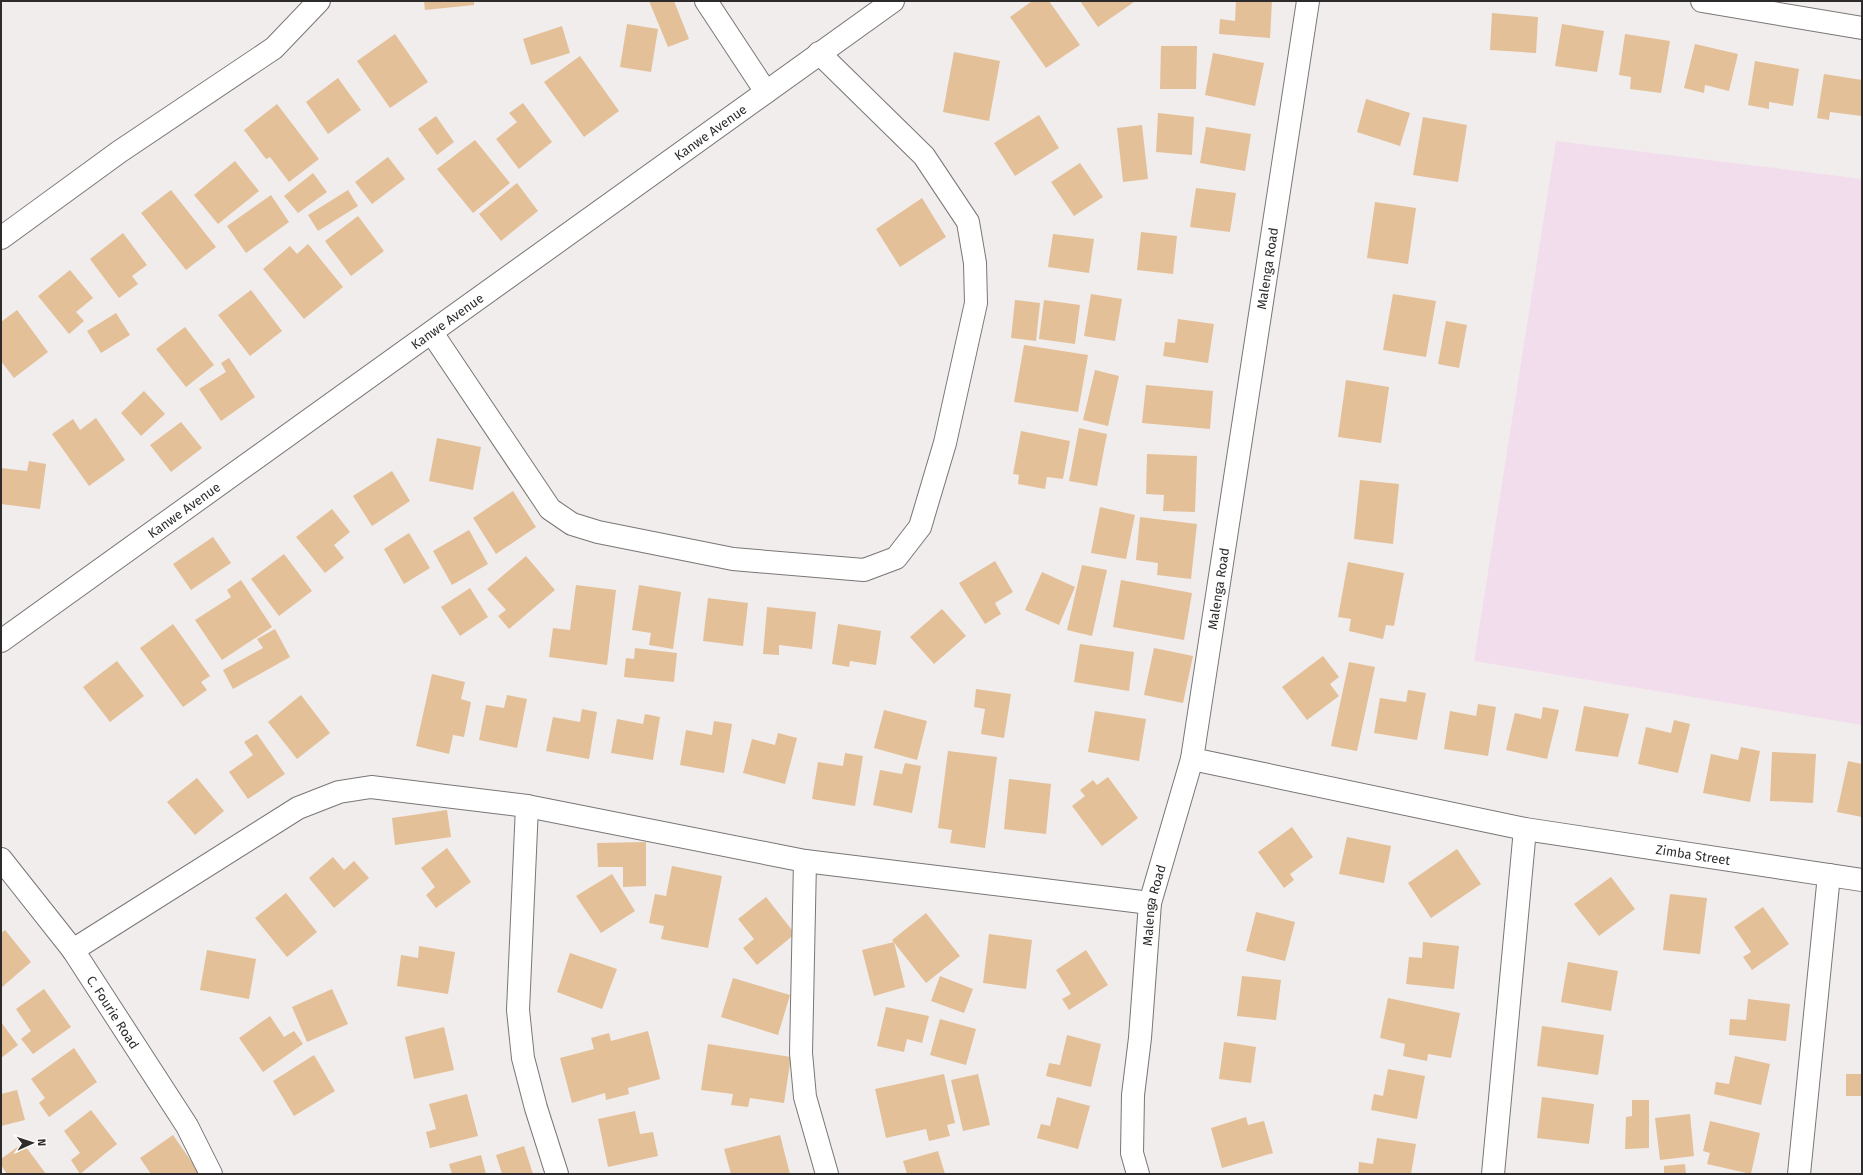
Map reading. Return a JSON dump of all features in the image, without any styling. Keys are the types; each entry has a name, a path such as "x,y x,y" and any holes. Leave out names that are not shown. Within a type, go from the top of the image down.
{"street":[{"path":"1,238 119,152 274,48 319,1"},
{"path":"706,1 766,92"},
{"name":"Kanwe Avenue","path":"1,640 432,333 893,1"},
{"name":"Malenga Road","path":"1138,1174 1132,1154 1133,1095 1140,1038 1150,903 1192,759 1308,1"},
{"path":"1702,1 1793,9 1862,28"},
{"path":"432,333 550,509 572,524 598,532 733,560 864,570 896,558 920,526 945,443 976,304 975,263 968,222 924,156 819,53"},
{"name":"Zimba Street","path":"1192,759 1525,829 1862,880"},
{"path":"73,950 298,808 339,792 371,787 527,806 805,861 1150,903"},
{"path":"527,806 518,1010 523,1058 536,1108 557,1174"},
{"path":"1493,1174 1525,829"},
{"name":"C. Fourie Road","path":"1,858 73,950 187,1126 211,1174"},
{"path":"805,861 801,1053 805,1097 827,1174"},
{"path":"1799,1174 1829,875"}],"shaded area":[{"path":"1556,141 1862,179 1862,725 1474,661"}],"building":[{"path":"424,1 474,1 474,5 425,10"},
{"path":"649,1 674,1 689,39 668,47"},
{"path":"1032,1 1049,1 1080,45 1046,68 1010,17"},
{"path":"1080,1 1133,1 1134,2 1098,27"},
{"path":"1236,1 1272,1 1270,38 1219,34 1220,19 1235,21"},
{"path":"1492,13 1538,17 1536,53 1490,50"},
{"path":"627,24 658,29 651,72 620,67"},
{"path":"1562,24 1604,31 1597,72 1555,66"},
{"path":"562,26 570,53 531,65 523,39"},
{"path":"395,34 428,82 390,108 357,61"},
{"path":"1625,34 1670,41 1661,93 1630,89 1631,77 1619,75"},
{"path":"1695,44 1738,54 1729,91 1705,85 1704,93 1684,88"},
{"path":"1161,46 1197,46 1196,89 1160,89"},
{"path":"954,52 1000,61 989,121 943,112"},
{"path":"1213,53 1264,63 1255,106 1205,95"},
{"path":"580,56 619,111 584,137 544,82"},
{"path":"1755,61 1799,69 1793,106 1769,102 1769,109 1748,105"},
{"path":"1824,74 1862,80 1862,116 1830,112 1829,120 1817,118"},
{"path":"338,78 361,110 328,134 306,102"},
{"path":"1366,99 1410,113 1400,146 1357,132"},
{"path":"523,103 552,142 519,169 496,139 517,122 509,113"},
{"path":"277,104 319,159 289,182 270,157 266,159 244,130"},
{"path":"1158,113 1194,117 1192,155 1156,152"},
{"path":"1039,115 1059,148 1015,176 994,143"},
{"path":"436,116 454,142 437,155 418,129"},
{"path":"1423,117 1467,125 1458,182 1413,175"},
{"path":"1142,125 1148,179 1123,182 1117,128"},
{"path":"1206,127 1251,134 1245,171 1200,163"},
{"path":"475,140 510,183 473,213 437,169"},
{"path":"388,157 405,179 372,204 355,182"},
{"path":"235,161 259,191 218,224 194,195"},
{"path":"1080,163 1103,197 1074,216 1051,182"},
{"path":"313,173 327,192 298,213 284,196"},
{"path":"517,183 538,211 501,241 479,214"},
{"path":"1196,188 1236,193 1230,232 1190,227"},
{"path":"171,190 216,247 186,270 141,213"},
{"path":"348,190 358,206 318,231 308,215"},
{"path":"271,195 289,222 246,253 227,226"},
{"path":"922,198 946,237 900,267 876,229"},
{"path":"1375,202 1416,208 1408,264 1367,258"},
{"path":"358,216 384,251 351,276 325,241"},
{"path":"1141,232 1177,236 1173,274 1137,270"},
{"path":"123,233 147,265 132,276 138,284 119,298 90,259"},
{"path":"1053,234 1094,239 1089,273 1048,267"},
{"path":"308,244 343,287 304,319 263,269 290,246 297,254"},
{"path":"70,270 93,298 76,312 84,321 69,334 38,296"},
{"path":"251,290 282,331 250,356 218,315"},
{"path":"1091,294 1122,299 1115,341 1084,336"},
{"path":"1393,294 1436,301 1426,357 1383,350"},
{"path":"1015,300 1040,303 1036,341 1011,338"},
{"path":"1044,300 1080,305 1075,344 1039,339"},
{"path":"17,310 48,352 14,378 1,361 1,322"},
{"path":"116,313 130,335 101,353 87,331"},
{"path":"1178,319 1214,324 1208,363 1163,356 1165,342 1175,343"},
{"path":"1446,321 1467,325 1459,368 1438,364"},
{"path":"185,327 214,365 186,387 156,349"},
{"path":"1024,345 1088,355 1078,412 1014,402"},
{"path":"229,358 255,397 221,421 199,389 226,372 221,363"},
{"path":"1095,370 1119,376 1108,426 1083,420"},
{"path":"1346,380 1389,387 1381,443 1338,437"},
{"path":"1146,385 1213,391 1210,429 1142,423"},
{"path":"144,391 165,414 141,436 121,413"},
{"path":"96,418 125,460 89,486 52,434 73,419 80,430"},
{"path":"181,422 202,448 171,472 150,445"},
{"path":"1079,428 1107,434 1097,486 1069,481"},
{"path":"1021,431 1070,441 1063,479 1047,477 1045,489 1018,484 1019,475 1013,474"},
{"path":"437,438 481,447 473,490 429,481"},
{"path":"1147,454 1197,456 1195,512 1163,511 1164,495 1146,494"},
{"path":"29,461 46,464 40,509 1,504 1,468 27,471"},
{"path":"392,471 410,501 372,526 353,496"},
{"path":"1360,480 1399,484 1393,544 1354,539"},
{"path":"513,491 536,527 496,554 473,518"},
{"path":"1100,507 1135,515 1126,559 1091,553"},
{"path":"332,509 350,532 334,545 344,558 325,573 296,537"},
{"path":"1140,517 1197,524 1191,579 1157,575 1158,563 1136,560"},
{"path":"469,530 488,564 452,585 433,551"},
{"path":"409,533 430,568 404,584 384,549"},
{"path":"213,537 231,563 191,590 173,564"},
{"path":"284,554 312,591 279,616 251,579"},
{"path":"526,556 555,590 509,629 498,616 506,610 487,589"},
{"path":"995,561 1013,592 995,603 1001,614 985,624 959,583"},
{"path":"1348,562 1404,573 1394,626 1386,625 1383,639 1349,631 1351,619 1338,617"},
{"path":"1082,565 1107,570 1092,636 1067,630"},
{"path":"1042,572 1075,587 1059,625 1025,610"},
{"path":"241,580 272,627 222,660 195,620 231,597 227,590"},
{"path":"1121,580 1192,593 1184,640 1113,627"},
{"path":"576,585 616,590 607,665 549,657 553,628 570,630"},
{"path":"639,585 681,592 673,649 649,645 651,633 632,630"},
{"path":"470,588 488,617 460,636 441,607"},
{"path":"708,598 748,603 743,646 703,641"},
{"path":"767,607 816,612 812,649 779,645 779,655 763,654"},
{"path":"942,609 966,636 934,664 910,637"},
{"path":"173,624 210,676 201,682 207,690 183,707 140,648"},
{"path":"838,624 881,631 876,665 850,661 849,667 832,664"},
{"path":"275,629 290,657 233,689 223,670 263,648 257,639"},
{"path":"1080,644 1134,652 1129,691 1074,682"},
{"path":"635,648 677,653 674,682 624,677 626,658 634,659"},
{"path":"1154,648 1193,656 1183,703 1144,695"},
{"path":"1323,656 1339,677 1330,684 1339,696 1307,720 1282,687"},
{"path":"117,661 144,696 110,722 83,687"},
{"path":"1349,662 1375,667 1357,751 1331,746"},
{"path":"432,674 465,682 461,699 471,702 464,737 453,735 449,754 416,746"},
{"path":"976,689 1011,694 1004,738 981,734 985,709 974,707"},
{"path":"1408,690 1426,693 1417,740 1374,733 1380,698 1406,702"},
{"path":"301,695 330,733 297,759 268,722"},
{"path":"507,695 527,699 517,748 479,740 486,705 504,708"},
{"path":"1478,704 1496,707 1488,756 1444,749 1450,711 1476,716"},
{"path":"1584,706 1629,714 1618,757 1575,751"},
{"path":"1543,707 1559,710 1547,759 1506,750 1515,713 1541,719"},
{"path":"582,709 597,712 589,759 546,751 553,717 580,722"},
{"path":"884,710 927,721 917,760 874,748"},
{"path":"1095,711 1146,719 1139,761 1088,752"},
{"path":"645,714 660,717 653,760 611,753 617,719 643,724"},
{"path":"1674,720 1690,724 1678,773 1638,764 1646,727 1671,733"},
{"path":"714,721 732,724 724,773 680,765 686,730 712,735"},
{"path":"778,733 797,738 785,784 743,773 752,739 775,745"},
{"path":"257,734 285,774 248,799 229,772 253,755 244,742"},
{"path":"1741,747 1760,751 1750,802 1703,793 1711,754 1738,760"},
{"path":"948,751 997,757 985,848 950,843 952,830 938,828"},
{"path":"1772,752 1816,754 1813,803 1770,801"},
{"path":"845,753 863,756 855,806 812,799 818,762 843,766"},
{"path":"1848,761 1862,764 1862,817 1837,812"},
{"path":"905,763 921,766 912,813 873,805 880,770 902,774"},
{"path":"1108,777 1138,818 1102,846 1072,806 1085,796 1080,790 1093,780 1097,785"},
{"path":"197,778 224,811 195,835 167,802"},
{"path":"1009,779 1051,784 1046,834 1004,829"},
{"path":"447,810 451,837 395,845 392,818"},
{"path":"1292,827 1313,857 1290,874 1294,880 1284,888 1258,852"},
{"path":"1347,837 1391,846 1384,883 1339,874"},
{"path":"646,842 646,886 623,887 623,867 598,867 597,843"},
{"path":"447,848 471,882 436,908 426,895 435,887 421,868"},
{"path":"1457,849 1481,884 1431,918 1408,883"},
{"path":"333,857 344,870 354,861 369,878 334,908 309,878"},
{"path":"672,866 722,876 708,948 661,939 664,926 649,923 655,894 666,896"},
{"path":"612,874 635,911 601,933 576,896"},
{"path":"1611,877 1635,909 1599,936 1574,904"},
{"path":"286,893 317,932 287,957 255,918"},
{"path":"1670,894 1707,898 1700,954 1663,950"},
{"path":"766,897 795,934 757,965 743,948 754,939 738,919"},
{"path":"1763,907 1789,944 1752,970 1743,957 1751,952 1734,927"},
{"path":"1256,912 1295,922 1285,961 1246,951"},
{"path":"926,913 960,956 926,983 892,940"},
{"path":"5,930 31,962 1,988 1,933"},
{"path":"989,934 1032,940 1026,989 983,983"},
{"path":"894,942 905,987 874,996 862,950"},
{"path":"1423,942 1459,946 1454,989 1406,984 1409,957 1422,958"},
{"path":"419,946 455,952 448,994 397,986 401,955 418,958"},
{"path":"207,950 256,959 249,999 200,990"},
{"path":"1086,950 1108,985 1069,1010 1062,999 1071,994 1056,970"},
{"path":"570,953 617,969 602,1009 557,992"},
{"path":"1568,962 1618,971 1611,1011 1561,1002"},
{"path":"940,976 973,989 964,1013 931,1001"},
{"path":"1242,976 1281,980 1276,1020 1237,1016"},
{"path":"733,978 790,995 778,1035 721,1017"},
{"path":"44,989 71,1027 33,1054 21,1039 31,1031 16,1009"},
{"path":"332,989 348,1024 307,1042 292,1007"},
{"path":"1388,998 1460,1013 1451,1058 1428,1054 1427,1061 1403,1056 1405,1044 1380,1038"},
{"path":"1748,999 1790,1004 1786,1041 1729,1035 1730,1019 1746,1020"},
{"path":"886,1007 929,1016 922,1043 907,1039 904,1052 877,1046"},
{"path":"270,1016 284,1037 294,1031 303,1044 263,1072 239,1038"},
{"path":"940,1019 976,1029 966,1065 930,1055"},
{"path":"1,1022 18,1045 1,1058"},
{"path":"1542,1026 1604,1035 1598,1075 1537,1066"},
{"path":"444,1027 454,1070 414,1079 405,1037"},
{"path":"648,1031 660,1079 628,1088 629,1094 606,1100 605,1093 572,1103 560,1058 594,1049 591,1038 609,1033 611,1041"},
{"path":"1067,1035 1101,1044 1091,1087 1046,1076 1049,1063 1060,1065"},
{"path":"1224,1042 1256,1047 1251,1083 1219,1079"},
{"path":"708,1044 791,1057 784,1103 750,1098 748,1107 731,1105 733,1094 701,1090"},
{"path":"74,1048 97,1082 49,1117 39,1103 45,1098 31,1079"},
{"path":"314,1055 335,1091 294,1116 273,1081"},
{"path":"1735,1056 1770,1064 1761,1105 1714,1094 1716,1082 1729,1084"},
{"path":"1388,1069 1425,1076 1417,1119 1371,1110 1374,1094 1383,1096"},
{"path":"944,1074 955,1123 947,1125 950,1136 929,1141 926,1129 886,1138 875,1089"},
{"path":"978,1074 990,1125 963,1131 951,1080"},
{"path":"1846,1074 1862,1074 1862,1096 1846,1096"},
{"path":"17,1090 25,1120 1,1126 1,1094"},
{"path":"467,1094 478,1136 430,1148 426,1132 436,1129 429,1104"},
{"path":"1057,1097 1090,1106 1078,1149 1037,1138 1041,1124 1050,1126"},
{"path":"1542,1097 1594,1104 1589,1144 1537,1138"},
{"path":"1632,1100 1649,1100 1649,1148 1625,1149 1626,1117 1632,1116"},
{"path":"91,1110 117,1144 80,1174 71,1160 80,1153 64,1131"},
{"path":"635,1111 640,1134 653,1132 658,1156 608,1167 598,1119"},
{"path":"1690,1114 1694,1156 1660,1160 1655,1118"},
{"path":"1246,1117 1248,1125 1264,1121 1273,1153 1222,1168 1211,1128"},
{"path":"1710,1121 1760,1133 1751,1174 1707,1164 1710,1153 1703,1151"},
{"path":"173,1135 200,1174 151,1174 140,1158"},
{"path":"780,1135 790,1174 731,1174 724,1149"},
{"path":"1377,1138 1416,1144 1411,1174 1358,1174 1359,1162 1373,1164"},
{"path":"23,1143 46,1174 7,1174 1,1165 1,1159"},
{"path":"524,1146 533,1174 502,1174 496,1155"},
{"path":"938,1151 945,1174 907,1174 903,1161"},
{"path":"481,1155 486,1174 452,1174 449,1164"},
{"path":"1685,1164 1686,1174 1664,1174 1664,1166"}]}
